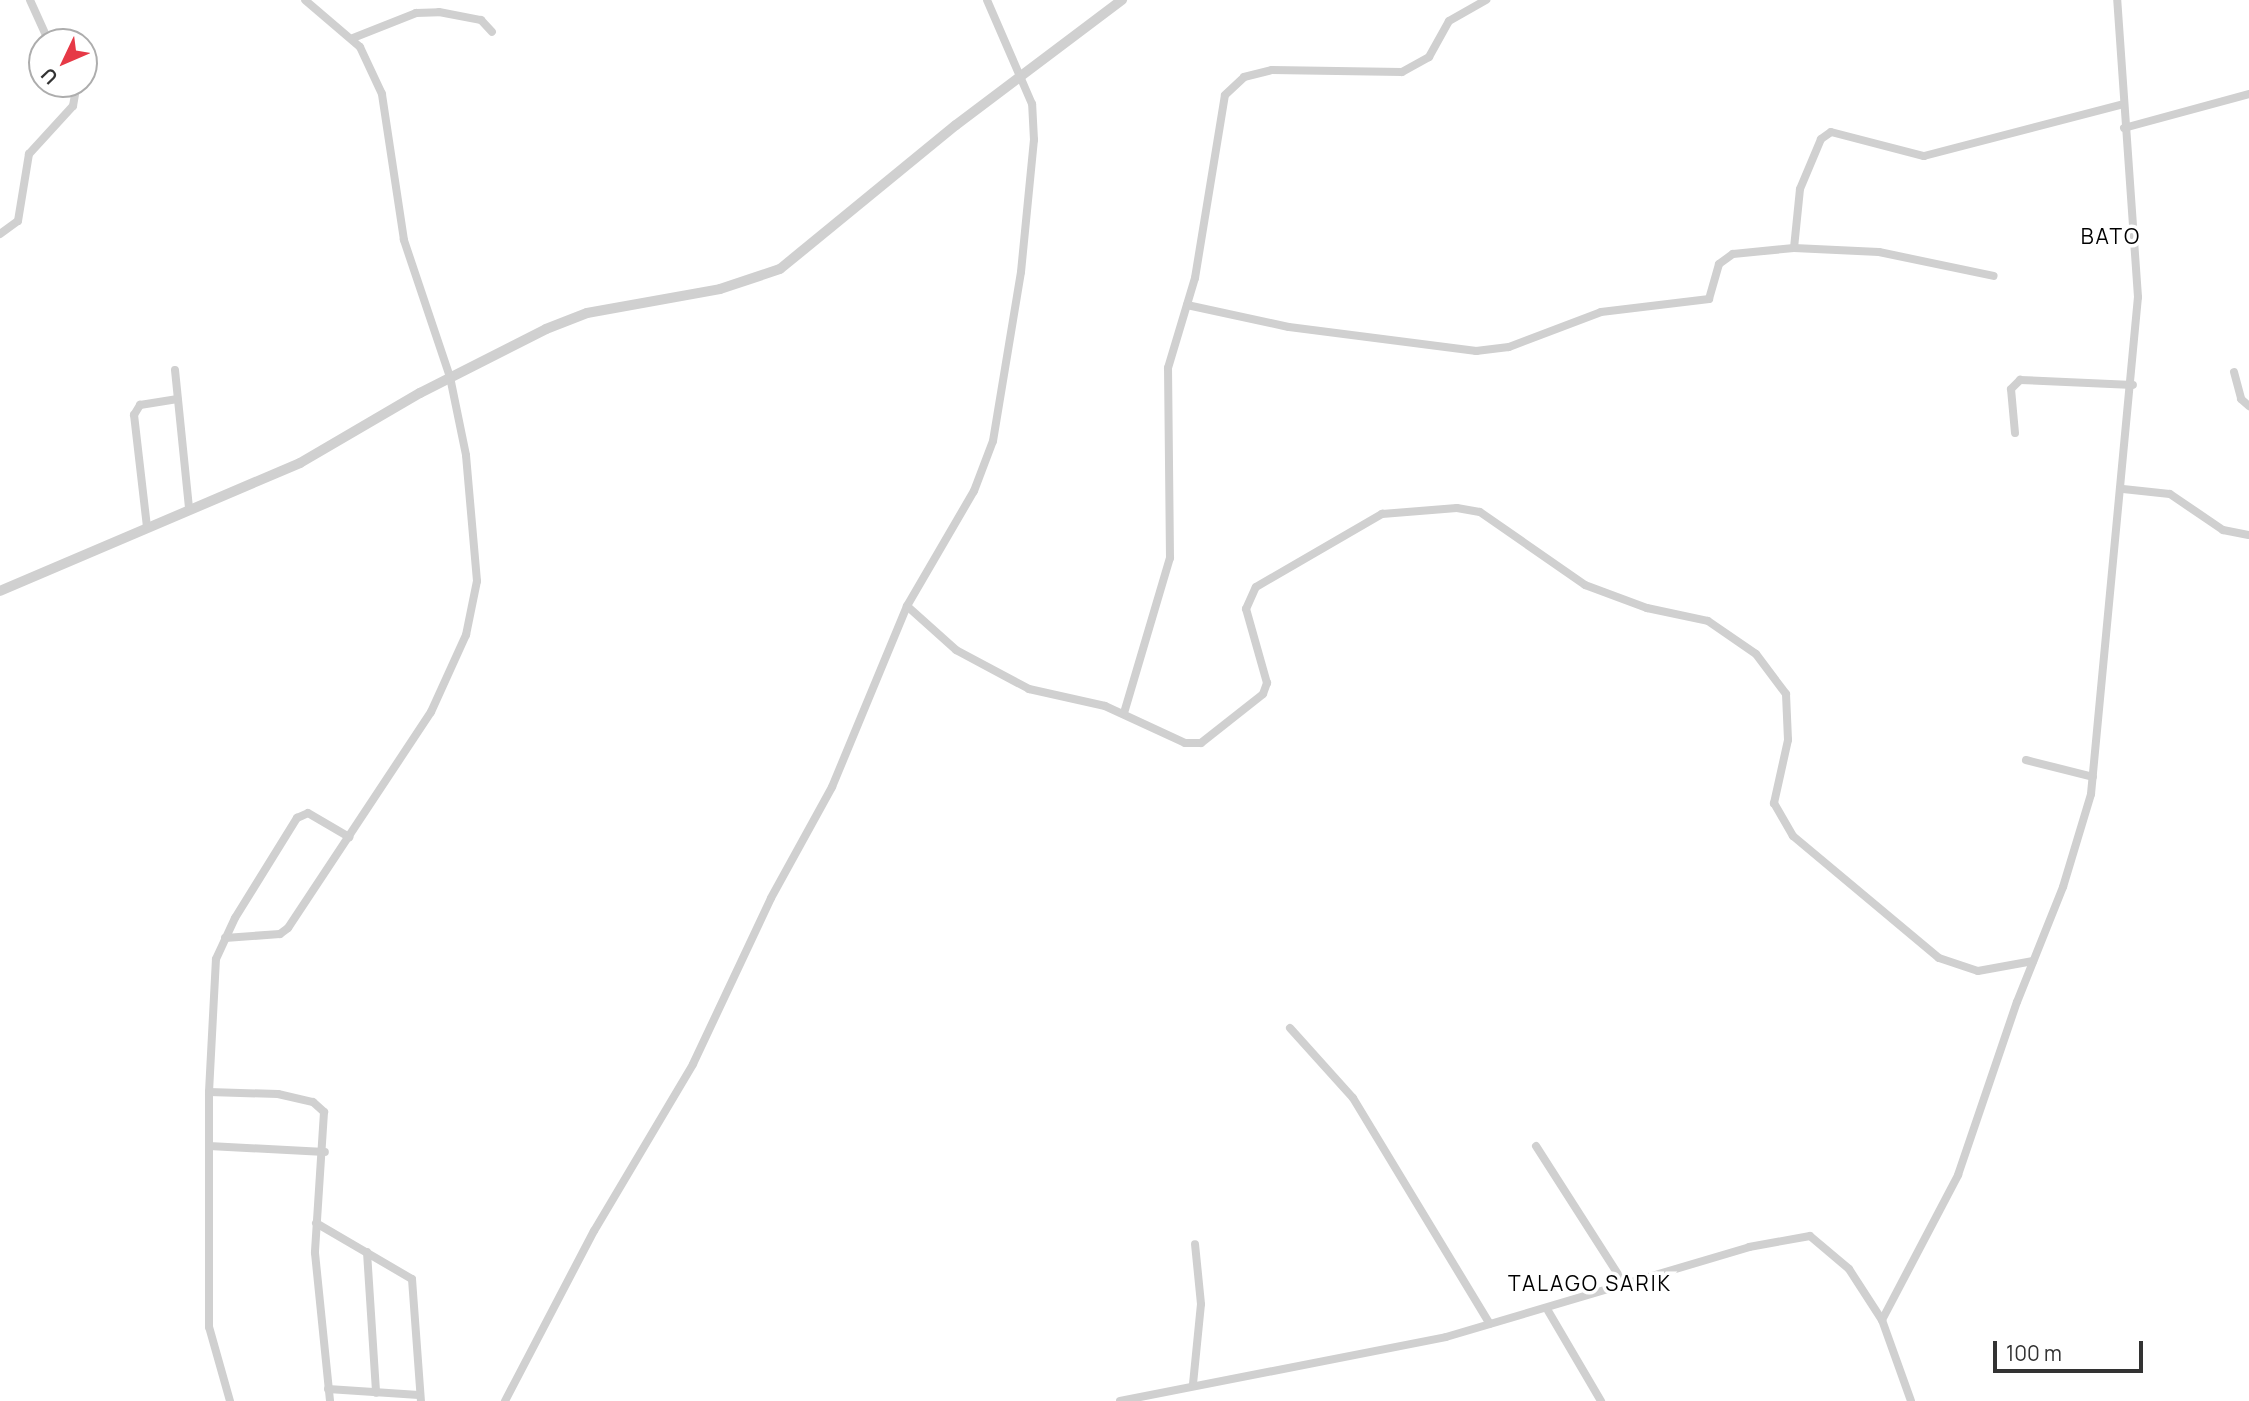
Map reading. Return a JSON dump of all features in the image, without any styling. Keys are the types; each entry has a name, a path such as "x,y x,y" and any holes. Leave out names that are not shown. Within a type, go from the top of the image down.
{"street":[{"path":"30,0 43,28"},
{"path":"225,938 280,934 288,928 431,712 466,635 477,581 475,533 450,377 404,240 382,94 353,38 304,0"},
{"path":"505,1401 594,1231 693,1063 771,898 832,787 907,606 974,491 1002,404 1033,170 1032,104 987,0"},
{"path":"0,591 189,508 300,463 450,377 587,313 720,289 780,270 956,125 1022,79 1122,0"},
{"path":"1124,713 1172,540 1167,379 1187,304 1229,88 1244,77 1284,69 1402,72 1429,57 1449,21 1486,0"},
{"path":"1882,1320 1945,1209 2033,961 2071,865 2093,777 2133,386 2137,270 2124,128 2117,0"},
{"path":"353,38 416,13 439,12 481,20 492,32"},
{"path":"2124,128 2249,94"},
{"path":"0,234 18,221 29,155 73,106 74,98"},
{"path":"1794,248 1800,189 1821,139 1831,132 1924,156 2123,104"},
{"path":"1187,304 1289,327 1452,350 1496,349 1601,312 1709,299 1727,256 1794,248 1906,256 1994,276"},
{"path":"175,370 189,508"},
{"path":"2234,372 2241,400 2249,406"},
{"path":"2015,433 2011,389 2020,380 2133,386"},
{"path":"147,527 134,415 140,405 177,399"},
{"path":"2123,489 2170,494 2224,530 2249,535"},
{"path":"907,606 956,650 1029,689 1124,713 1185,743 1210,739 1264,694 1267,683 1246,609 1256,587 1382,514 1457,508 1480,512 1585,585 1647,608 1708,621 1756,654 1786,694 1790,712 1774,803 1793,836 1939,958 1978,971 2033,961"},
{"path":"2026,760 2093,777"},
{"path":"230,1401 209,1327 209,1092 216,959 225,938 297,818 308,813 349,837"},
{"path":"1290,1028 1353,1098 1490,1324"},
{"path":"209,1092 278,1094 317,1104 324,1112 325,1152 316,1223 316,1288 330,1401"},
{"path":"209,1146 325,1152"},
{"path":"1536,1146 1625,1285"},
{"path":"316,1223 414,1282 420,1398 328,1389"},
{"path":"1120,1401 1490,1324 1548,1309 1749,1247 1810,1236 1849,1269 1882,1320 1911,1401"},
{"path":"1193,1384 1201,1304 1195,1244"},
{"path":"367,1252 376,1393"},
{"path":"1548,1309 1601,1401"}],"district":[{"name":"BATO","path":"2111,236"},
{"name":"TALAGO SARIK","path":"1590,1283"}]}
